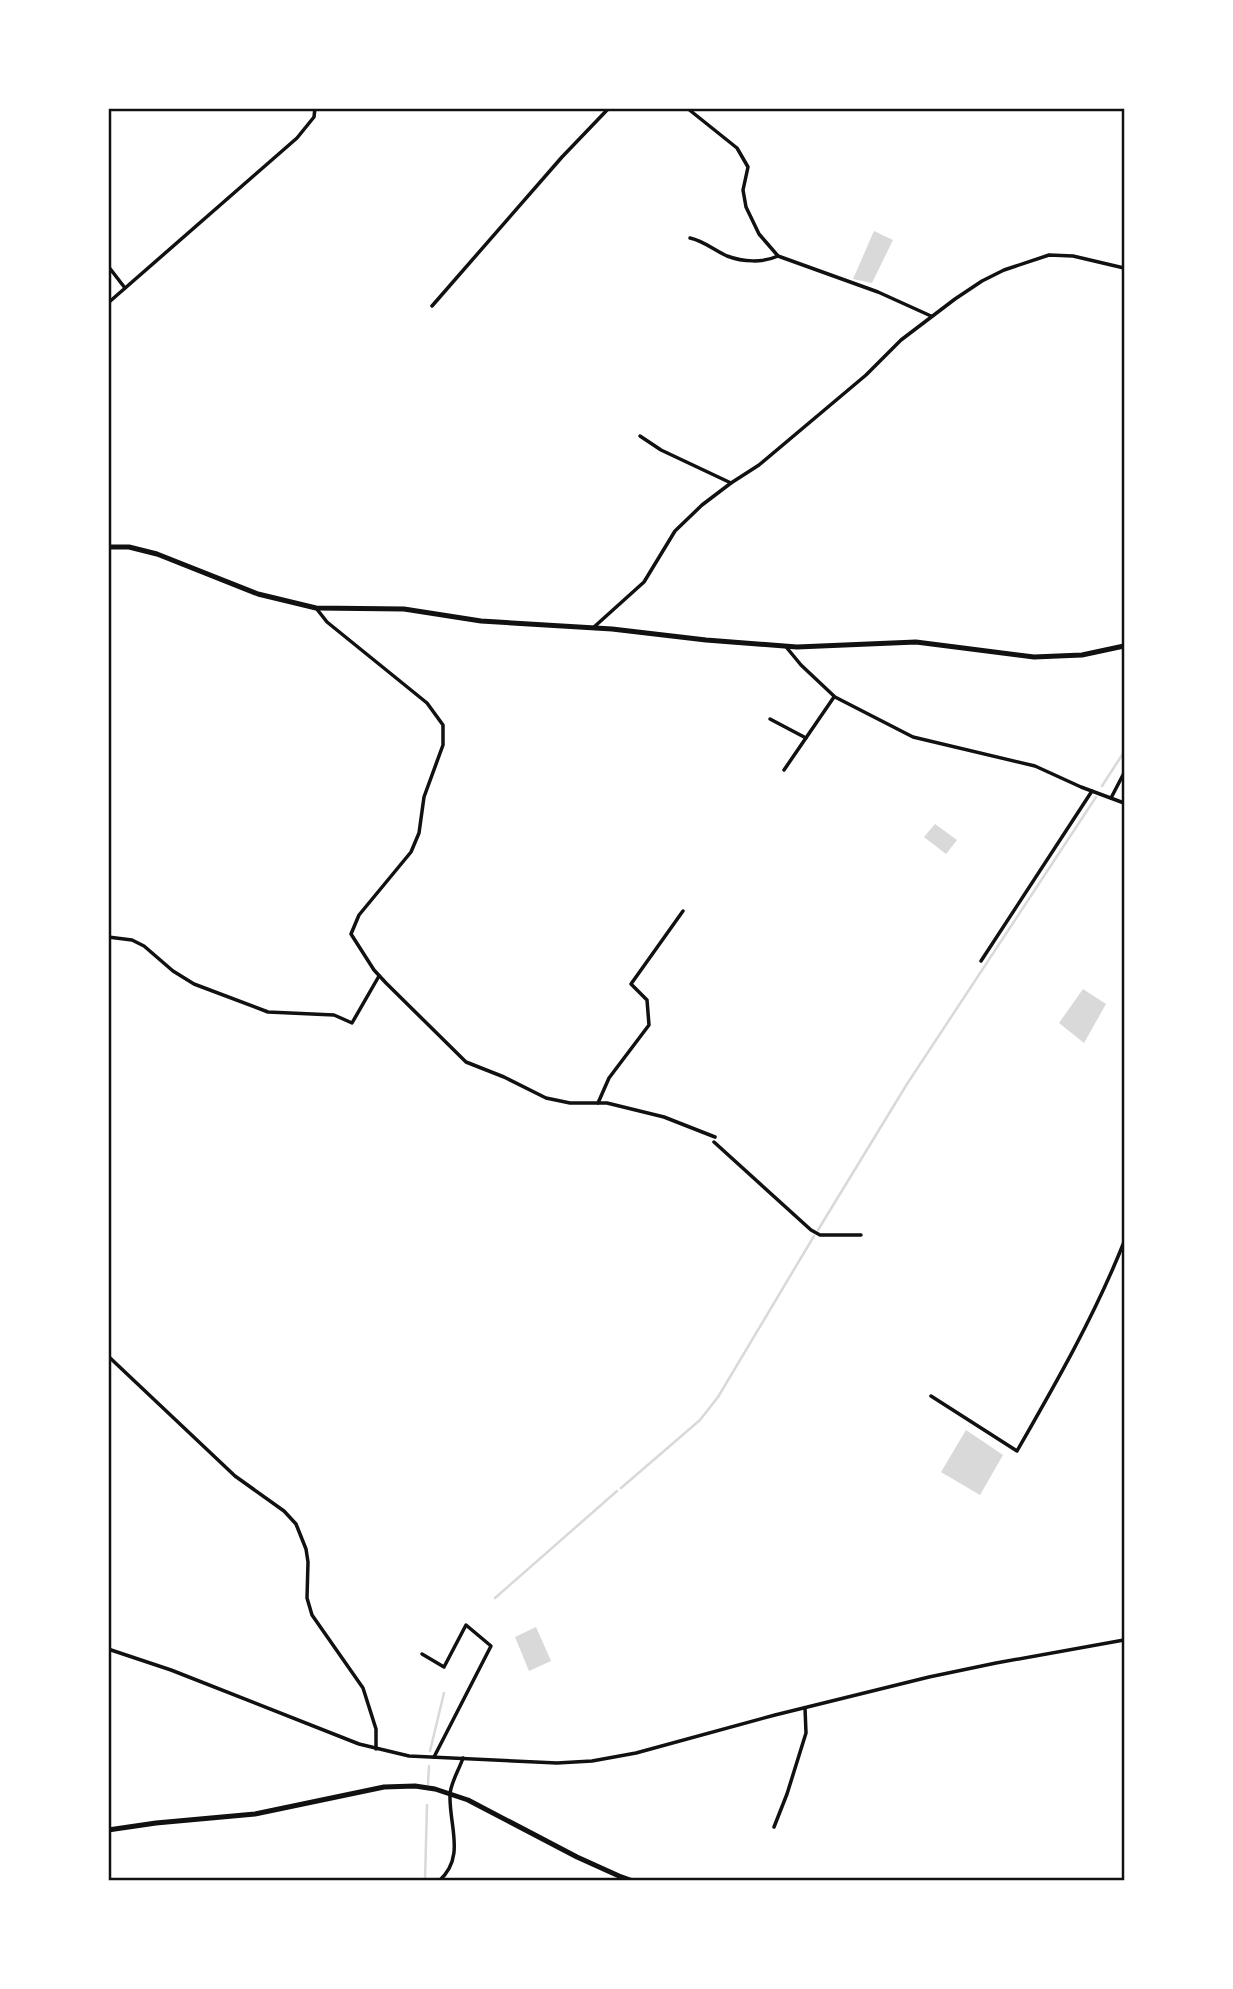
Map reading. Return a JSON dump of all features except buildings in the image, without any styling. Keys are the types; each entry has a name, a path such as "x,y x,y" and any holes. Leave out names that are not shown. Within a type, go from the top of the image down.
{"main road":[{"path":"108,547 129,547 157,554 258,594 316,608 404,608 481,621 785,646 916,642 1034,657 1082,655 1125,646"},
{"path":"108,1830 255,1814 384,1787 415,1786 450,1793 468,1800 577,1857 633,1881"}],"street":[{"path":"108,303 297,138 314,117 315,108"},
{"path":"432,306 608,108"},
{"path":"687,108 737,148 748,167 743,190 746,207 759,234 778,256 878,292 931,316"},
{"path":"690,238 701,240 729,257 765,262 778,256"},
{"path":"592,629 644,582 676,531 702,505 730,482 759,465 931,316 982,281 1004,270 1049,255 1073,256 1125,268"},
{"path":"108,266 125,288"},
{"path":"640,436 660,450 730,482"},
{"path":"316,608 327,622 427,703 443,725 443,745 424,797 419,833 411,852 359,915 351,934 379,976 466,1062 546,1098 570,1103 607,1103 664,1117 715,1140 811,1230 820,1235 861,1235"},
{"path":"785,646 835,697 913,737 1035,766 1125,803"},
{"path":"783,770 835,697"},
{"path":"770,719 806,738"},
{"path":"1114,799 1125,773"},
{"path":"981,961 1092,791"},
{"path":"598,1103 609,1078 649,1025 647,1000 631,984 682,911"},
{"path":"108,937 132,940 194,984 268,1012 334,1015 352,1023 379,976"},
{"path":"931,1396 1017,1451 1065,1368 1125,1242"},
{"path":"108,1356 235,1476 284,1511 296,1524 306,1549 307,1598 312,1615 363,1688 376,1729 376,1749"},
{"path":"422,1654 444,1667 466,1625 491,1646 435,1758"},
{"path":"108,1649 171,1670 376,1749 409,1756 557,1763 592,1761 636,1753 805,1708 996,1663 1125,1640"},
{"path":"774,1827 788,1794 806,1733 805,1708"},
{"path":"439,1881 449,1872 454,1859 450,1793 463,1758"}],"shaded area":[{"path":"874,231 893,240 872,283 853,279"},
{"path":"935,824 957,840 946,854 924,837"},
{"path":"1083,989 1106,1004 1084,1043 1059,1023"},
{"path":"966,1430 1003,1455 980,1495 941,1472"},
{"path":"536,1627 551,1661 529,1671 515,1637"}],"waterway":[{"path":"1102,786 1124,752"},
{"path":"818,1230 907,1084 1096,797"},
{"path":"621,1488 700,1420 718,1397 814,1236"},
{"path":"495,1598 617,1491"},
{"path":"430,1751 444,1693"},
{"path":"428,1784 429,1766"},
{"path":"425,1881 427,1805"}]}
